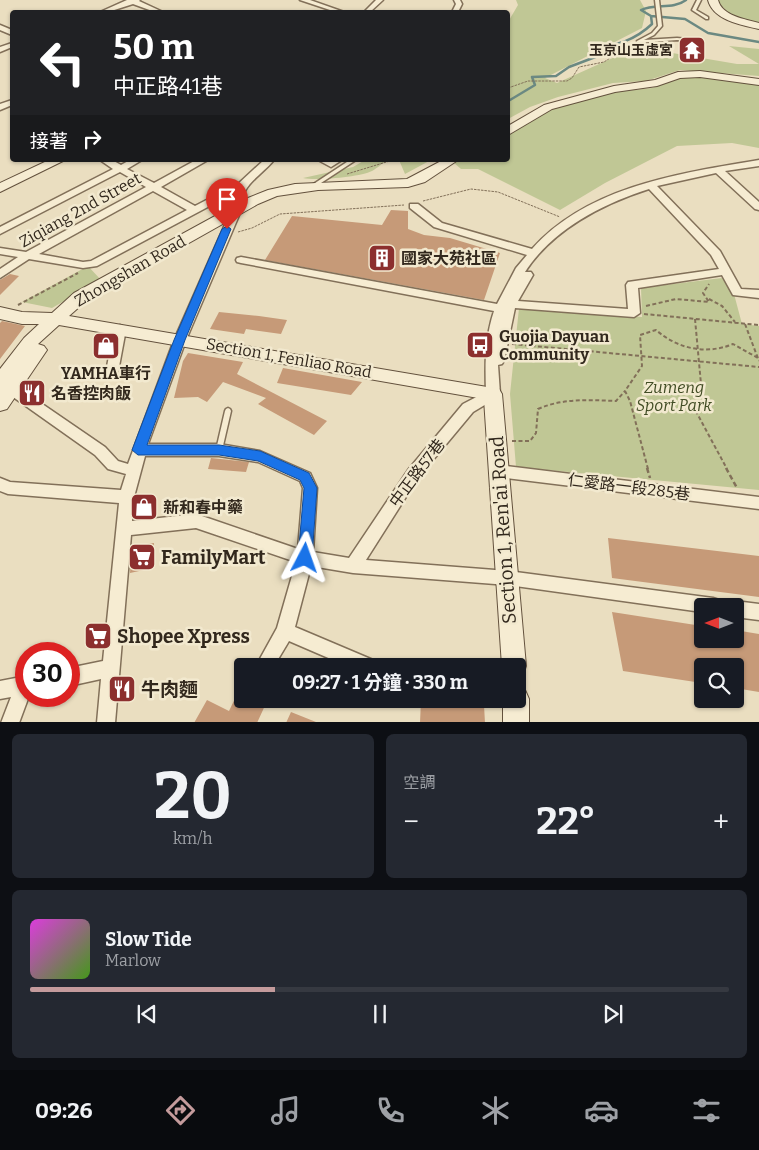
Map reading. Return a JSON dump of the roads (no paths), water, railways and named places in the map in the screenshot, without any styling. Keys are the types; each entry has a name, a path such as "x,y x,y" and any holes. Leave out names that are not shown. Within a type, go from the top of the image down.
{"main road":[{"path":"712,0 714,7 720,12 759,26"},
{"path":"510,130 548,107 614,89 648,85 678,74 700,74 759,82"},
{"path":"0,188 56,162"},
{"name":"Zhongshan Road","path":"0,404 3,383 44,342 55,319 80,297 254,201 319,182 408,183 420,179 449,162"},
{"name":"Section 1, Fenliao Road","path":"8,305 55,319"},
{"name":"Section 1, Fenliao Road","path":"0,313 22,318 55,319 120,329 493,394"},
{"name":"Section 1, Ren'ai Road","path":"493,394 513,658"},
{"path":"516,708 516,722"}],"street":[{"path":"303,0 335,10"},
{"path":"368,10 380,0"},
{"path":"108,10 133,1 155,10"},
{"path":"109,162 193,209"},
{"path":"0,231 133,162"},
{"name":"Ziqiang 2nd Street","path":"0,274 27,256 199,162"},
{"path":"0,251 83,265 93,264 193,209 242,185 267,162"},
{"name":"Section 1, Ren'ai Road","path":"493,394 508,287 533,253 571,222 608,200 653,187 759,163"},
{"name":"Section 1, Ren'ai Road","path":"720,171 759,168"},
{"path":"720,171 759,207"},
{"path":"106,722 127,497 138,450 180,340 235,213 235,203 242,185"},
{"path":"653,187 716,253 738,292 759,294"},
{"name":"Section 1, Ren'ai Road","path":"493,394 490,368 492,341 505,306 534,264 570,230 606,208 653,187"},
{"path":"410,206 438,225 533,253"},
{"path":"241,260 505,306 634,311 632,284 726,271"},
{"path":"112,372 120,329"},
{"path":"3,383 100,451 113,464 134,471"},
{"name":"中正路57巷","path":"353,566 413,474 468,408 493,394"},
{"path":"138,450 219,450 260,457 305,477 310,488 305,558 284,631 269,658"},
{"name":"仁愛路一段285巷","path":"498,471 752,502"},
{"path":"0,484 8,488 127,497"},
{"path":"124,529 196,521 305,558 353,566 508,578 694,603"},
{"path":"744,610 759,612"},
{"path":"284,631 349,658"},
{"path":"80,675 111,668"},
{"path":"0,690 15,688"},
{"path":"10,722 16,707"}],"lane":[{"path":"699,0 694,10 707,18"},
{"path":"657,4 660,26 653,34 638,42 678,39 699,41"},
{"path":"319,182 336,169 350,162"},
{"path":"219,450 228,411"}],"waterway":[{"path":"651,16 641,10 675,5 686,0"},
{"path":"510,100 535,85 532,77 556,76 569,67 598,56 595,48 633,38 652,24 651,16"},
{"path":"651,16 685,19 708,33 759,42"}],"place":[{"name":"玉京山玉虛宮","path":"692,50"},
{"name":"國家大苑社區","path":"382,258"},
{"name":"Guojia Dayuan Community","path":"480,345"},
{"name":"YAMHA車行","path":"106,346"},
{"name":"名香控肉飯","path":"32,393"},
{"name":"新和春中藥","path":"144,507"},
{"name":"FamilyMart","path":"142,557"},
{"name":"Shopee Xpress","path":"98,636"},
{"name":"牛肉麵","path":"122,689"}],"park label":[{"name":"Zumeng Sport Park","path":"674,396"}]}
